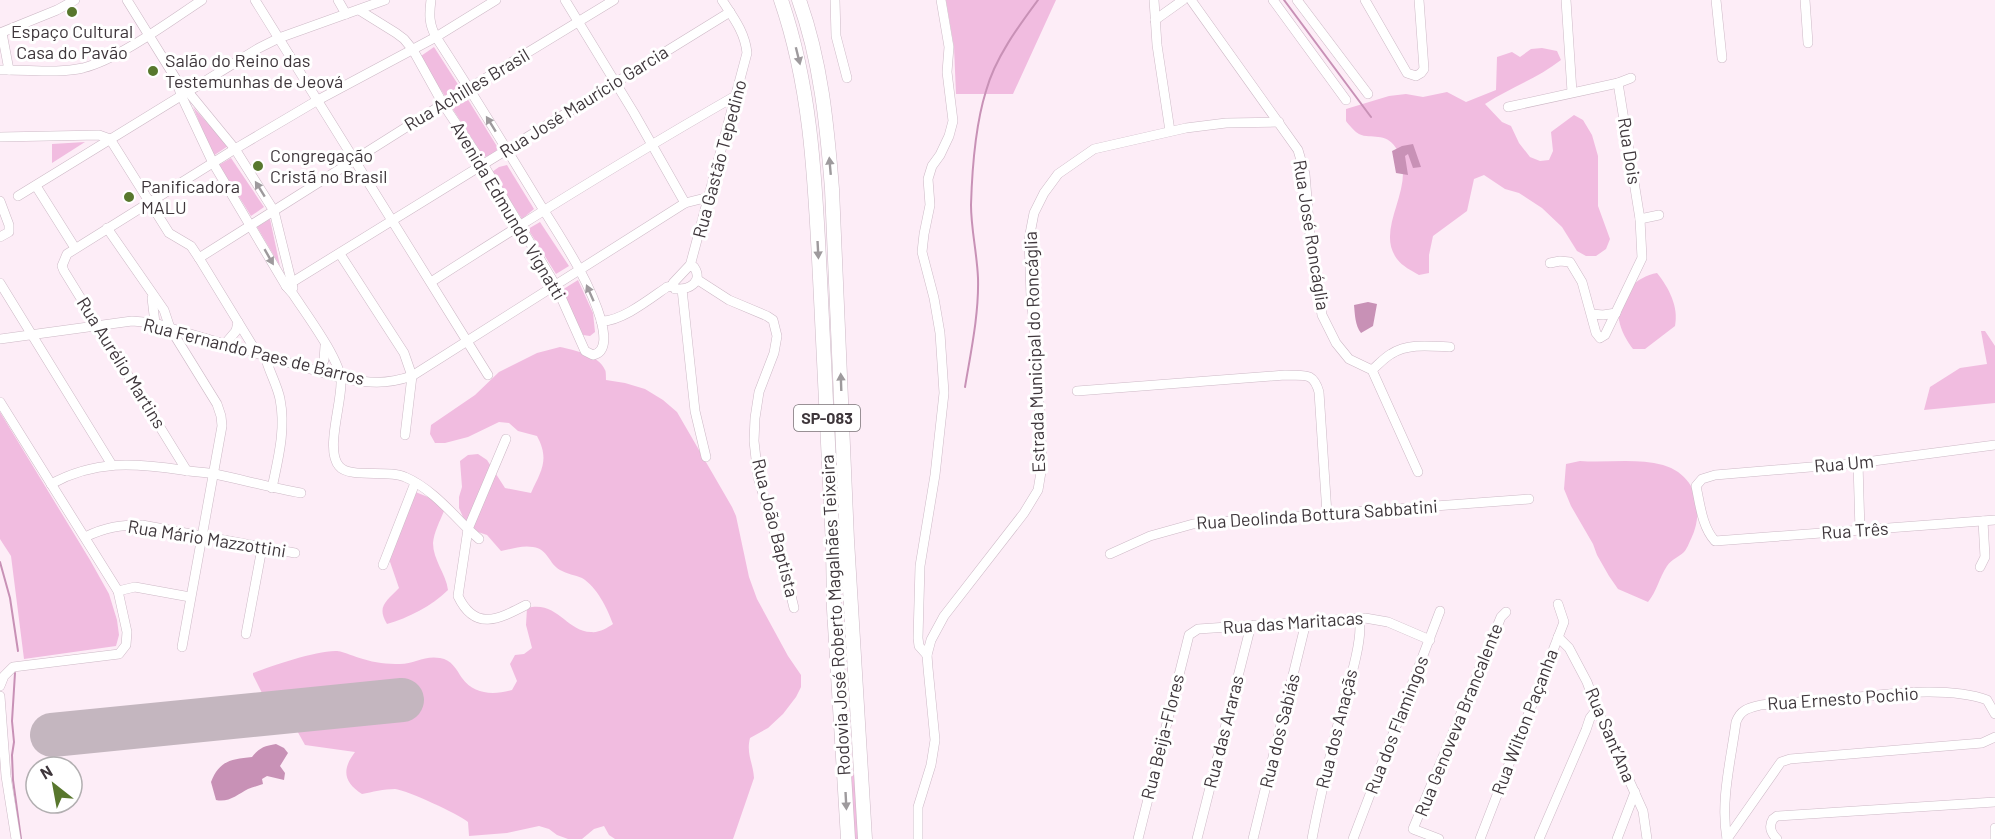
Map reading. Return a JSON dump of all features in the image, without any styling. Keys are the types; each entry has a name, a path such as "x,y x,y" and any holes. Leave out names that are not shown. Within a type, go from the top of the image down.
{"highway":[{"name":"Rodovia José Roberto Magalhães Teixeira","path":"781,0 799,62 813,150 848,839"},
{"name":"Rodovia José Roberto Magalhães Teixeira","path":"799,0 820,76 830,167 847,540 865,839"}],"street":[{"path":"75,0 57,10 1,33 4,70 57,70 81,68 94,64 149,34 202,0"},
{"path":"128,0 185,93 235,148 274,211 293,294 334,359 341,378 333,453 339,467 344,471 388,472 405,477 441,503 478,539"},
{"path":"255,0 488,375"},
{"path":"338,0 346,14"},
{"path":"18,196 279,38 385,0"},
{"name":"Avenida Edmundo Vignatti","path":"359,10 396,33 413,50 443,104 483,164 556,286 584,349 590,355 597,355 603,349 601,321 580,270 470,89 436,38 430,27 431,0"},
{"path":"36,186 75,248 235,148 318,100 436,38 496,0"},
{"path":"565,0 685,203"},
{"name":"Rua Achilles Brasil","path":"199,258 443,104 614,0"},
{"path":"722,0 730,12"},
{"path":"835,0 836,36 847,78"},
{"path":"927,655 919,646 918,638 920,566 935,475 944,393 940,333 922,244 930,205 928,179 932,166 950,136 953,121 947,72 949,47 941,0"},
{"path":"1154,0 1157,45 1170,131"},
{"path":"1155,21 1183,0"},
{"name":"Rua José Roncáglia","path":"1191,0 1298,150 1302,161 1311,248 1322,315 1327,327 1349,359 1372,370"},
{"path":"1272,0 1346,100"},
{"path":"1298,0 1368,94"},
{"path":"1365,0 1407,73 1416,76 1424,69 1419,0"},
{"path":"1566,0 1572,92"},
{"path":"1716,0 1722,58"},
{"path":"1805,0 1808,43"},
{"name":"Rua Gastão Tepedino","path":"690,266 747,53 744,36 730,12"},
{"name":"Rua José Maurício Garcia","path":"289,284 730,12"},
{"path":"1508,107 1618,83 1631,78"},
{"name":"Rua Dois","path":"1550,264 1560,261 1570,262 1582,282 1596,333 1600,338 1605,335 1642,258 1640,219 1618,83"},
{"path":"185,93 213,163 289,284"},
{"path":"431,282 651,144 737,95"},
{"name":"Estrada Municipal do Roncáglia","path":"918,839 918,807 936,741 927,655 931,640 944,616 1024,513 1038,490 1042,466 1029,239 1034,213 1044,193 1058,174 1094,149 1170,131 1226,123 1279,122"},
{"path":"86,135 92,151"},
{"path":"0,137 99,135 110,139 169,233 191,246 261,354 280,399 282,433 272,488"},
{"name":"Rua Fernando Paes de Barros","path":"0,339 132,321 155,323 341,378 369,383 393,382 412,376 468,342 685,203 709,198"},
{"path":"0,201 9,225 9,232 0,237"},
{"path":"1640,219 1659,215"},
{"path":"107,228 164,310 170,328 217,404 221,416 222,426 182,647"},
{"name":"Rua Aurélio Martins","path":"75,248 67,254 62,266 64,271 187,471"},
{"path":"340,254 404,353 412,376 405,435"},
{"path":"601,321 628,312 667,287 677,288 695,283 698,280 698,274 694,267 687,267 673,283 677,288 695,411 706,457"},
{"name":"Rua João Baptista","path":"698,280 729,300 773,320 777,336 774,353 759,392 755,418 756,465 794,608"},
{"path":"0,283 112,465"},
{"path":"151,293 155,323"},
{"path":"1592,314 1616,313"},
{"path":"225,344 236,331 238,321"},
{"path":"187,356 188,345 196,335"},
{"path":"319,371 324,360 325,346"},
{"path":"1418,472 1372,370 1391,354 1405,348 1450,346"},
{"path":"273,380 275,369 283,360"},
{"path":"1077,391 1285,375 1308,376 1316,382 1319,392 1327,514"},
{"path":"0,402 118,591 127,632 126,645 119,654 13,667 4,676 0,686"},
{"path":"506,439 468,529 458,596 461,603 474,616 484,620 500,617 526,605"},
{"name":"Rua Um","path":"1715,541 1702,514 1696,486 1702,480 1715,475 1858,463 1995,446"},
{"path":"165,468 175,451"},
{"path":"1858,463 1860,531"},
{"path":"51,484 86,469 112,465 147,465 213,474 301,493"},
{"path":"383,565 415,483"},
{"name":"Rua Deolinda Bottura Sabbatini","path":"1110,554 1150,536 1193,524 1529,499"},
{"name":"Rua Três","path":"1715,541 1995,520"},
{"path":"1980,567 1985,557 1983,521"},
{"name":"Rua Mário Mazzottini","path":"85,537 118,525 142,525 295,554"},
{"path":"246,634 262,548"},
{"path":"118,591 135,587 190,597"},
{"name":"Rua Wilton Paçanha","path":"1480,839 1564,622 1558,604"},
{"name":"Rua dos Flamingos","path":"1353,839 1440,611"},
{"name":"Rua Genoveva Brancalente","path":"1439,839 1413,829 1501,617 1506,612"},
{"name":"Rua dos Anaçãs","path":"1312,839 1319,801 1355,657 1360,629 1359,618"},
{"name":"Rua das Maritacas","path":"1189,635 1198,629 1373,618 1430,640"},
{"name":"Rua dos Sabiás","path":"1253,839 1306,622"},
{"name":"Rua das Araras","path":"1197,839 1251,625"},
{"name":"Rua Beija-Flores","path":"1138,839 1189,635"},
{"name":"Rua Sant’Ana","path":"1558,637 1569,648 1587,681 1602,722 1646,820 1647,839"},
{"name":"Rua Ernesto Pochio","path":"1727,839 1724,823 1725,807 1736,722 1739,714 1746,708 1914,693 1959,694 1987,700 1995,714"},
{"path":"0,696 3,742 16,839"},
{"path":"1539,839 1590,718 1597,709"},
{"path":"1586,730 1602,722"},
{"path":"1727,839 1781,762 1790,759 1982,743 1995,737"},
{"path":"1617,839 1635,792"},
{"path":"1777,839 1770,827 1777,816 1995,802"},
{"path":"0,810 11,812"},
{"path":"1995,828 1995,838"}],"shaded area":[{"path":"946,0 1056,0 1013,94 956,94 954,47"},
{"path":"434,47 459,86 445,96 421,56"},
{"path":"1542,48 1557,51 1561,60 1485,104 1502,122 1511,126 1519,143 1530,157 1540,161 1549,160 1553,151 1551,132 1574,115 1583,120 1592,135 1598,156 1598,206 1610,239 1606,249 1596,256 1586,256 1577,251 1562,227 1542,208 1484,175 1474,179 1467,211 1433,236 1429,255 1429,273 1419,275 1399,262 1391,247 1392,220 1403,176 1402,162 1396,148 1387,139 1357,133 1346,121 1346,109 1389,96 1406,94 1423,97 1447,92 1466,102 1496,90 1497,57 1512,52 1520,57 1531,49"},
{"path":"467,98 498,148 488,156 484,157 452,108"},
{"path":"193,107 228,146 213,156"},
{"path":"85,142 52,163 52,144"},
{"path":"1413,144 1421,167 1413,168 1408,154 1405,156 1408,175 1396,173 1392,151"},
{"path":"231,158 264,207 251,216 219,165"},
{"path":"507,165 534,209 522,219 492,172"},
{"path":"270,219 280,266 257,227"},
{"path":"540,222 569,266 556,274 528,229"},
{"path":"1657,273 1672,298 1676,312 1675,326 1645,349 1633,349 1624,336 1620,324 1618,312 1620,303 1635,283"},
{"path":"578,280 593,313 595,332 590,336 583,335 562,290"},
{"path":"1368,302 1377,304 1373,326 1361,333 1356,323 1354,305"},
{"path":"1981,331 1985,331 1995,346 1995,403 1924,410 1930,387 1960,368 1987,364"},
{"path":"560,347 592,357 602,365 606,380 645,389 677,412 732,507 749,577 757,599 801,675 801,687 783,714 768,728 750,738 749,753 754,778 733,839 615,839 609,835 604,826 594,829 582,839 568,839 539,826 507,833 469,836 468,822 410,793 395,789 362,794 351,785 346,770 355,752 305,745 295,727 314,722 376,720 402,705 401,695 393,698 308,708 267,703 253,675 253,673 283,663 328,651 337,651 390,664 405,664 435,657 451,663 472,688 478,691 498,693 512,690 517,681 510,664 515,655 524,654 532,648 526,625 527,608 546,608 575,627 591,632 606,629 613,624 601,598 582,578 560,570 538,548 525,546 501,551 487,535 478,532 463,517 459,508 462,487 460,461 468,455 478,454 487,460 505,488 531,493 543,465 543,452 537,436 518,431 509,423 499,422 468,437 445,443 435,443 430,434 431,425 475,395 499,372 537,353"},
{"path":"0,412 109,594 117,620 119,635 116,646 24,659 11,556 0,539"},
{"path":"1580,461 1632,461 1663,465 1684,477 1695,495 1697,517 1691,539 1682,554 1667,566 1648,602 1618,589 1571,506 1564,489 1566,464"},
{"path":"413,491 438,501 444,511 433,543 448,590 419,611 387,624 383,613 384,604 399,588 389,559"},
{"path":"276,744 288,753 280,766 285,773 284,780 267,776 262,779 263,784 229,799 216,800 211,782 222,765 232,760 252,757 262,748"},
{"path":"856,772 861,839 852,839 847,775"}],"waterway":[{"path":"965,387 978,292 971,205 977,132 986,91 995,67 1015,32 1038,0"},
{"path":"1284,0 1371,117"},
{"path":"0,562 10,598 18,651"},
{"path":"15,673 12,755 21,839"}],"runway":[{"path":"52,735 402,700"}],"place":[{"name":"Espaço Cultural Casa do Pavão","path":"72,12"},
{"name":"Salão do Reino das Testemunhas de Jeová","path":"153,71"},
{"name":"Congregação Cristã no Brasil","path":"258,166"},
{"name":"Panificadora MALU","path":"129,197"}]}
